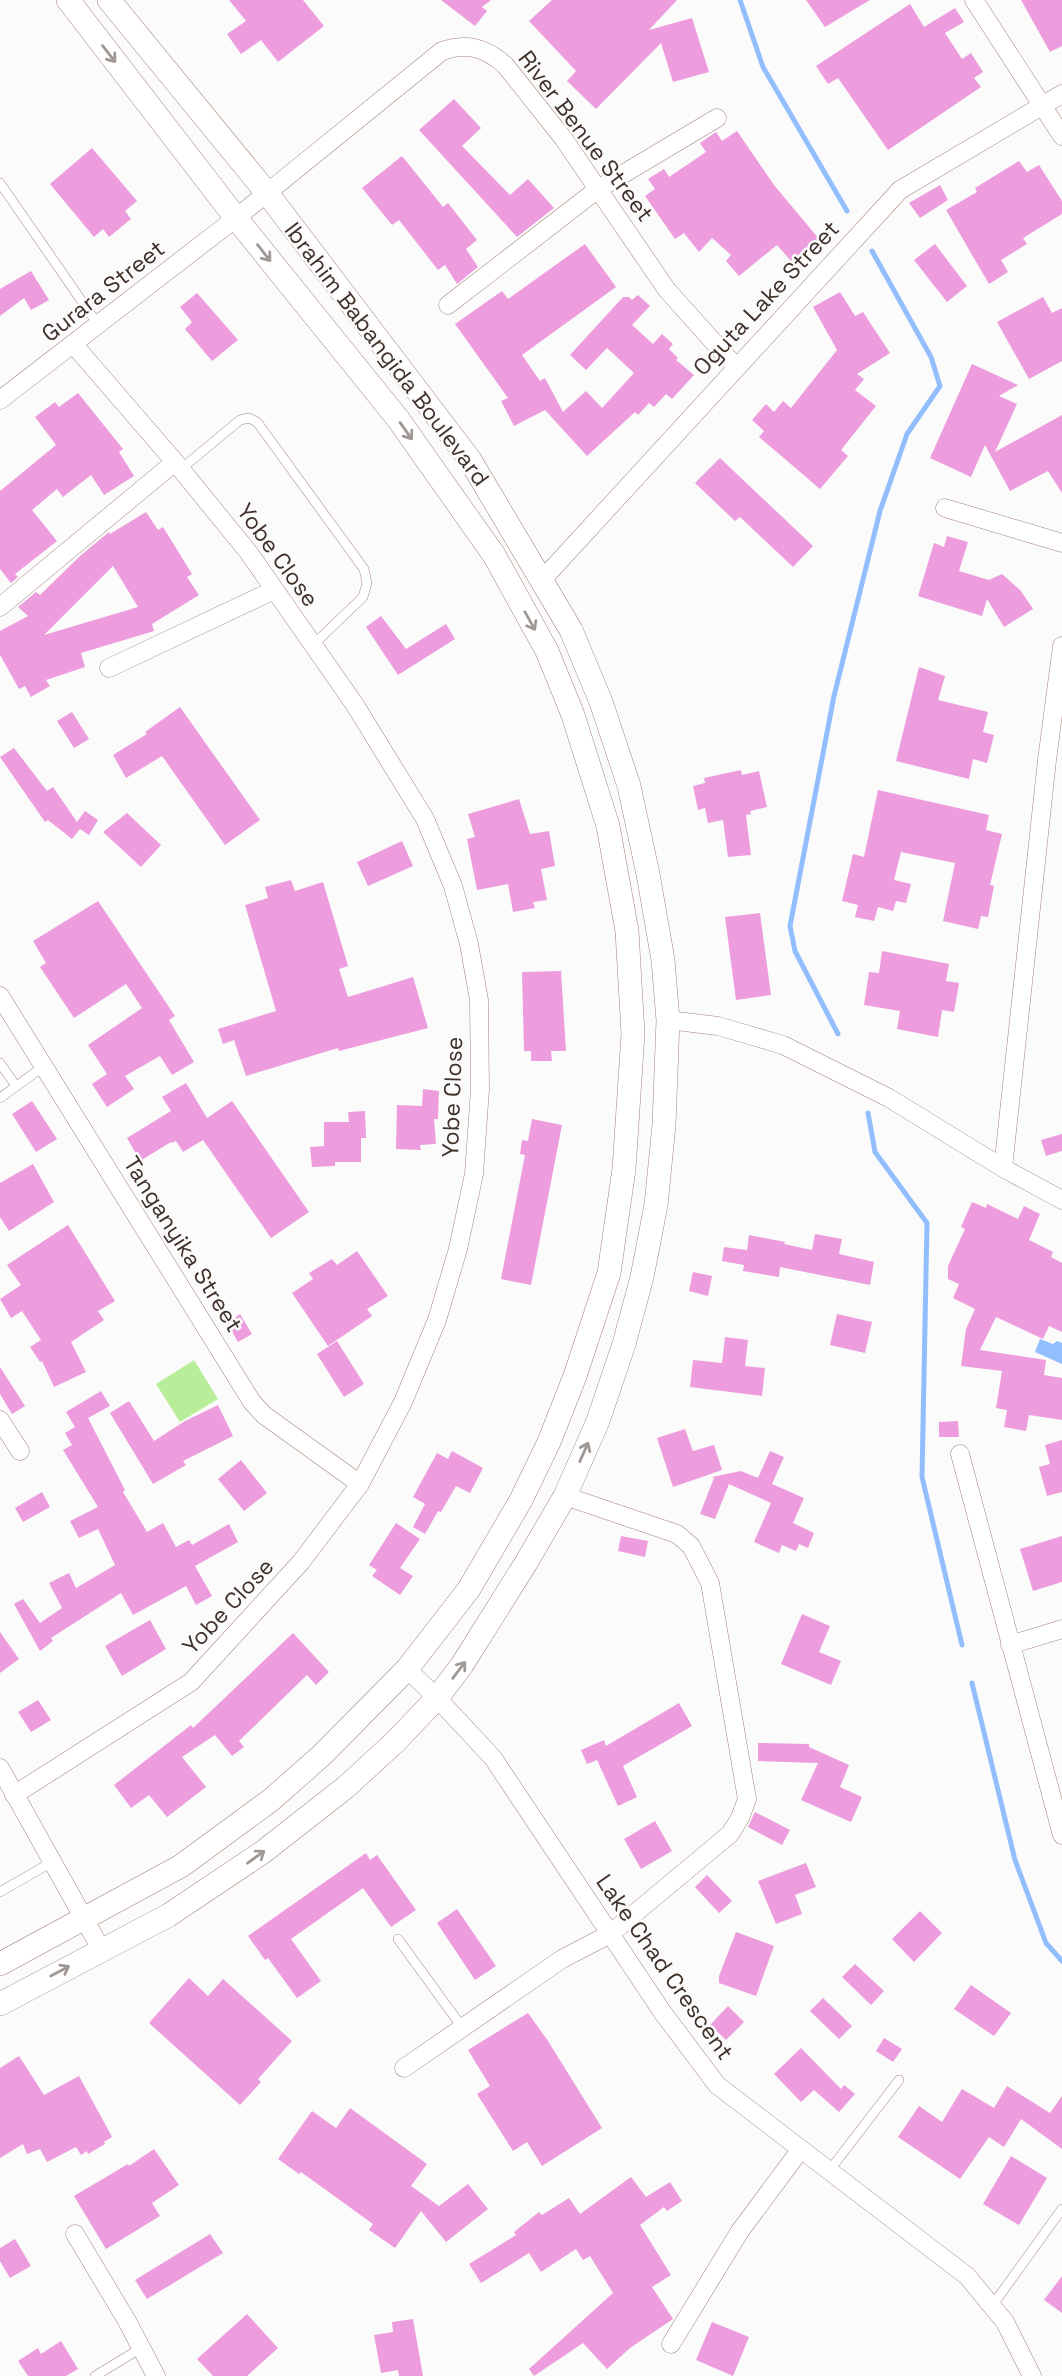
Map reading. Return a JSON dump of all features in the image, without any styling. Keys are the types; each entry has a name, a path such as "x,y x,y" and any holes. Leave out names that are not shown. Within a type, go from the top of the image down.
{"street":[{"name":"Ibrahim Babangida Boulevard","path":"0,1964 181,1866 271,1800 322,1755 407,1669 469,1589 521,1500 549,1441 575,1376 609,1273 624,1169 633,1034 627,931 608,826 573,715 547,651 494,555 398,419 236,218 68,0"},
{"name":"Ibrahim Babangida Boulevard","path":"0,2004 169,1915 228,1878 346,1787 437,1698 486,1629 565,1496 598,1421 624,1344 642,1277 657,1191 664,1125 668,1020 663,960 652,899 629,786 601,702 571,630 470,460 267,193 109,0"},
{"path":"974,0 1062,136"},
{"name":"River Benue Street","path":"236,218 442,51 458,46 477,48 494,55 505,65 563,138 667,289 736,366"},
{"name":"Oguta Lake Street","path":"542,580 900,190 1062,94"},
{"path":"448,305 598,189 717,118"},
{"name":"Gurara Street","path":"0,400 236,218"},
{"name":"Yobe Close","path":"14,1796 191,1682 301,1562 360,1484 403,1402 437,1320 458,1249 474,1174 480,1089 479,1000 469,944 453,886 425,819 355,705 249,553 178,465 74,345"},
{"path":"0,607 178,465"},
{"path":"945,508 1062,543"},
{"path":"109,668 274,590"},
{"path":"1003,1168 1054,762 1062,646"},
{"name":"Tanganyika Street","path":"0,996 252,1402 264,1415 360,1484"},
{"path":"668,1020 718,1026 783,1045 889,1098 1003,1168 1062,1200"},
{"path":"0,1420 20,1451"},
{"path":"960,1454 1062,1835"},
{"path":"404,2068 562,1959 610,1934 730,1834 747,1799 710,1583 691,1546 677,1534 565,1496"},
{"path":"1010,1645 1062,1629"},
{"name":"Lake Chad Crescent","path":"407,1669 493,1758 610,1934 717,2085 967,2276 1005,2322 1032,2376"},
{"path":"0,1769 101,1949"},
{"path":"671,2344 740,2231 801,2148"},
{"path":"75,2234 156,2376"}],"lane":[{"path":"0,183 99,326"},
{"path":"178,465 240,420 249,418 257,422 364,569 367,583 363,597 313,645"},
{"path":"0,1063 16,1086"},
{"path":"0,1098 44,1066"},
{"path":"0,1892 52,1862"},
{"path":"398,1940 462,2027"},
{"path":"829,2171 900,2080"},
{"path":"992,2306 1062,2209"},
{"path":"95,2376 141,2348"}],"green space":[{"path":"194,1360 218,1399 180,1422 156,1384"}],"water":[{"path":"1040,1339 1053,1344 1057,1341 1062,1343 1062,1364 1035,1352"}],"building":[{"path":"229,0 303,0 324,26 278,62 261,40 241,54 227,34 246,21"},
{"path":"441,0 491,0 482,7 487,11 475,26"},
{"path":"552,0 677,0 649,30 692,18 709,72 673,82 661,43 596,109 567,81 576,71 529,21"},
{"path":"806,0 870,0 825,27"},
{"path":"1021,0 1062,0 1062,46 1050,52"},
{"path":"910,4 924,27 955,8 964,22 945,33 962,59 971,53 983,72 974,78 981,87 888,150 838,78 828,84 816,66"},
{"path":"454,99 481,128 462,146 510,195 528,179 554,208 517,237 419,130"},
{"path":"737,131 774,185 819,239 791,261 777,245 739,276 726,261 731,255 712,238 699,252 684,233 675,239 645,196 655,189 648,179 664,169 669,177 706,152 700,143 716,132 722,141"},
{"path":"92,148 137,201 125,211 131,219 109,237 103,229 94,237 50,184"},
{"path":"402,156 443,207 448,203 477,240 466,249 478,267 457,284 445,265 438,270 399,220 392,225 362,188"},
{"path":"1019,161 1027,172 1039,165 1062,201 1062,214 1023,238 1027,244 1001,260 1008,272 989,284 946,210 977,192 975,188"},
{"path":"940,185 948,200 920,218 909,203"},
{"path":"585,244 616,287 522,355 540,381 545,378 563,412 586,391 602,408 634,373 607,348 586,370 570,355 623,297 632,300 638,295 650,306 632,325 653,344 662,334 673,344 669,349 678,358 676,360 694,375 672,399 666,394 654,407 649,403 638,415 635,412 587,456 545,410 514,426 501,401 508,398 455,324 502,291 508,299"},
{"path":"935,244 967,286 947,302 914,260"},
{"path":"31,271 49,300 31,310 24,298 0,316 0,289"},
{"path":"840,292 855,316 863,312 890,353 857,374 864,379 855,390 876,406 841,450 848,456 820,489 759,437 764,431 752,420 766,404 774,412 783,401 791,408 837,350 813,307"},
{"path":"197,293 238,340 212,361 185,329 192,322 180,307"},
{"path":"1043,297 1052,313 1062,308 1062,361 1029,379 997,322"},
{"path":"972,364 1018,385 999,396 1017,404 995,452 1062,415 1062,493 1048,471 1010,491 985,445 971,477 930,458"},
{"path":"78,393 123,449 119,452 134,476 104,495 91,475 63,497 57,489 32,510 57,541 15,574 18,577 11,583 0,569 0,491 56,445 35,417 55,402 59,407"},
{"path":"720,458 813,546 793,567 740,517 735,521 695,483"},
{"path":"146,512 158,530 163,527 192,574 187,577 199,595 152,624 154,631 81,653 85,667 46,680 50,686 31,697 25,686 19,689 0,655 0,631 28,616 18,607 36,592 40,595 80,556 109,532 110,534","holes":["113,566 138,607 44,635"]},
{"path":"947,536 968,542 959,571 989,580 1002,574 1021,591 1033,609 1004,627 987,599 982,616 918,596 934,543 944,547"},
{"path":"381,616 406,649 446,624 455,639 398,675 366,627"},
{"path":"919,667 945,676 938,700 988,712 983,732 994,735 987,763 973,759 969,779 896,761"},
{"path":"180,707 260,820 225,845 162,756 126,778 113,755 147,734 145,732"},
{"path":"72,712 89,739 74,748 57,721"},
{"path":"14,748 47,791 53,787 77,822 85,811 98,820 89,835 80,829 72,839 48,820 45,822 0,757"},
{"path":"741,770 742,775 759,771 767,807 750,811 751,814 746,815 751,855 728,857 723,820 708,823 705,808 698,810 693,786 705,783 704,778"},
{"path":"878,790 989,815 986,830 1002,834 990,885 994,886 988,917 981,916 978,929 943,921 955,863 901,852 894,880 911,884 906,903 896,901 893,911 878,907 874,921 855,917 858,905 842,901 853,854 864,857"},
{"path":"519,799 530,834 549,831 555,866 541,869 547,900 533,902 535,908 513,912 508,884 477,890 467,839 475,837 468,814"},
{"path":"127,813 161,845 141,867 103,832"},
{"path":"402,841 413,866 368,886 357,862"},
{"path":"291,880 295,891 323,882 348,966 339,969 348,997 413,977 428,1028 339,1051 338,1048 246,1076 234,1040 223,1044 218,1029 276,1011 245,905 268,898 265,887"},
{"path":"98,901 175,1016 169,1020 194,1062 172,1075 160,1056 125,1076 134,1089 107,1107 92,1084 107,1074 88,1045 142,1008 126,984 74,1018 40,967 46,963 33,941"},
{"path":"760,913 771,995 736,1000 725,917"},
{"path":"882,951 949,964 946,981 959,983 954,1012 942,1010 938,1037 897,1029 900,1011 864,1005 869,972 879,973"},
{"path":"561,971 566,1051 551,1051 552,1061 531,1061 531,1051 524,1051 522,972"},
{"path":"186,1083 207,1118 232,1101 309,1212 271,1238 203,1140 183,1152 176,1141 171,1142 140,1161 127,1138 171,1111 162,1097"},
{"path":"423,1089 439,1091 438,1119 434,1119 436,1144 420,1145 421,1150 396,1149 397,1105 422,1106"},
{"path":"32,1101 57,1139 36,1152 12,1114"},
{"path":"365,1111 366,1138 361,1138 361,1162 335,1162 335,1166 312,1167 310,1147 324,1146 324,1122 349,1122 348,1112"},
{"path":"532,1119 562,1125 531,1285 501,1279 525,1155 520,1154 522,1140 528,1141"},
{"path":"1062,1134 1062,1151 1046,1156 1041,1140"},
{"path":"33,1164 54,1202 9,1231 0,1217 0,1183"},
{"path":"972,1202 986,1208 987,1204 1018,1219 1024,1206 1040,1214 1029,1240 1053,1252 1051,1257 1062,1263 1062,1332 1049,1326 1043,1339 996,1317 980,1350 1046,1360 1044,1375 1062,1378 1062,1420 1029,1415 1026,1431 1004,1427 1007,1410 996,1408 1002,1371 961,1366 966,1329 975,1309 953,1298 959,1284 948,1279 948,1266 965,1229 961,1227"},
{"path":"68,1225 115,1301 98,1311 104,1320 71,1342 86,1372 54,1387 42,1361 40,1362 30,1347 41,1340 22,1311 11,1318 0,1299 21,1285 7,1265"},
{"path":"815,1234 842,1239 839,1254 874,1262 870,1285 780,1267 779,1277 743,1271 744,1265 722,1261 724,1247 747,1250 749,1235 812,1250"},
{"path":"357,1251 388,1296 367,1309 372,1316 328,1346 292,1293 313,1279 309,1273 332,1259 337,1265"},
{"path":"693,1272 712,1276 708,1296 689,1291"},
{"path":"240,1314 252,1334 238,1342 227,1323"},
{"path":"837,1314 872,1322 865,1353 830,1345"},
{"path":"725,1337 748,1340 745,1366 765,1368 762,1396 690,1387 693,1360 722,1363"},
{"path":"337,1341 364,1384 344,1397 317,1354"},
{"path":"0,1367 25,1406 12,1414 0,1394"},
{"path":"101,1391 110,1406 88,1418 125,1490 123,1492 147,1532 163,1523 176,1547 189,1540 192,1545 229,1524 238,1542 195,1566 212,1596 196,1605 186,1586 133,1615 121,1593 51,1638 53,1641 40,1651 14,1604 23,1599 40,1623 62,1608 49,1583 69,1573 76,1588 115,1565 98,1529 79,1538 70,1521 98,1507 63,1450 72,1445 65,1433 75,1427 66,1412"},
{"path":"129,1401 154,1441 185,1421 218,1405 233,1436 183,1461 186,1465 153,1484 110,1413"},
{"path":"958,1421 959,1437 939,1437 939,1422"},
{"path":"685,1429 693,1451 714,1445 722,1470 673,1487 657,1438"},
{"path":"1062,1440 1062,1492 1047,1496 1039,1467 1050,1464 1045,1445"},
{"path":"452,1451 483,1468 470,1493 456,1486 425,1534 413,1527 425,1504 413,1497 437,1453 448,1459"},
{"path":"770,1451 784,1457 772,1484 804,1498 793,1523 814,1533 808,1548 799,1544 796,1551 782,1545 779,1553 754,1542 771,1503 729,1484 715,1519 700,1514 714,1478 712,1477 741,1471 758,1478"},
{"path":"241,1460 267,1493 244,1511 218,1479"},
{"path":"42,1492 50,1507 23,1522 15,1508"},
{"path":"396,1523 420,1539 400,1568 413,1576 400,1595 372,1576 377,1570 369,1565"},
{"path":"621,1536 648,1541 645,1557 618,1551"},
{"path":"1062,1536 1062,1582 1033,1591 1020,1549"},
{"path":"802,1614 830,1626 819,1652 841,1661 831,1685 781,1664"},
{"path":"150,1620 166,1649 122,1676 105,1646"},
{"path":"0,1632 19,1659 0,1673"},
{"path":"293,1633 329,1672 316,1685 307,1675 239,1741 244,1747 232,1756 215,1735 182,1757 206,1787 167,1817 149,1795 131,1808 114,1785 191,1725 193,1728"},
{"path":"38,1700 51,1720 31,1732 18,1712"},
{"path":"679,1703 692,1726 623,1766 637,1797 618,1806 597,1760 587,1764 581,1750 604,1740 606,1746"},
{"path":"758,1743 809,1744 809,1747 849,1765 840,1787 862,1797 851,1822 801,1800 818,1763 758,1761"},
{"path":"755,1812 790,1830 782,1845 748,1827"},
{"path":"655,1821 672,1851 641,1869 624,1839"},
{"path":"366,1853 370,1860 377,1855 416,1910 391,1927 363,1888 291,1939 321,1981 297,1998 248,1936"},
{"path":"806,1863 816,1887 795,1895 802,1914 776,1924 758,1881"},
{"path":"707,1875 732,1901 719,1913 695,1887"},
{"path":"457,1909 496,1966 475,1980 437,1923"},
{"path":"920,1911 942,1933 914,1962 892,1939"},
{"path":"736,1932 774,1946 756,1996 719,1983 719,1976"},
{"path":"855,1964 884,1991 871,2005 842,1977"},
{"path":"189,1978 208,1996 223,1979 292,2041 258,2079 261,2082 240,2105 149,2023"},
{"path":"971,1985 1011,2013 994,2036 954,2009"},
{"path":"823,1998 852,2026 839,2039 810,2011"},
{"path":"728,2006 744,2022 726,2040 710,2025"},
{"path":"528,2013 602,2128 542,2166 527,2142 513,2151 477,2094 490,2086 468,2050"},
{"path":"884,2038 902,2049 893,2062 876,2051"},
{"path":"801,2048 841,2089 844,2085 855,2094 839,2112 814,2090 801,2102 774,2074"},
{"path":"19,2056 44,2095 79,2076 112,2137 88,2154 87,2151 81,2155 76,2147 47,2162 40,2149 27,2154 23,2144 0,2158 0,2068"},
{"path":"1007,2086 1050,2113 1062,2096 1062,2149 1021,2119 1004,2147 989,2137 960,2179 898,2137 919,2106 942,2122 962,2089 994,2108"},
{"path":"350,2108 427,2164 411,2186 439,2206 468,2184 488,2209 446,2242 421,2211 395,2248 369,2230 373,2224 301,2172 299,2174 278,2159 312,2111 336,2128"},
{"path":"154,2149 179,2185 152,2203 160,2216 106,2249 74,2196"},
{"path":"1011,2156 1047,2178 1019,2225 983,2204"},
{"path":"631,2177 646,2197 670,2182 682,2201 667,2211 664,2207 640,2225 671,2275 652,2287 673,2319 630,2348 607,2369 583,2343 534,2376 529,2369 613,2293 590,2256 583,2260 576,2249 541,2272 529,2253 481,2283 469,2264 516,2235 514,2232 539,2212 542,2215 569,2198 580,2214"},
{"path":"210,2234 223,2253 147,2299 135,2280"},
{"path":"15,2239 31,2266 10,2278 0,2261 0,2248"},
{"path":"1062,2276 1062,2313 1044,2300"},
{"path":"247,2314 278,2348 247,2376 213,2376 197,2359"},
{"path":"413,2319 423,2376 399,2376 398,2370 381,2373 374,2335 393,2332 392,2322"},
{"path":"712,2322 749,2337 733,2376 696,2360"},
{"path":"61,2341 78,2369 66,2376 28,2376 18,2361 38,2348 41,2354"}],"waterway":[{"path":"740,0 763,67 847,211"},
{"path":"838,1034 795,951 790,926 834,696 880,511 907,434 940,386 931,357 872,251"},
{"path":"868,1113 875,1152 927,1223 922,1477 962,1645"},
{"path":"972,1683 1015,1860 1046,1943 1062,1961"}]}
